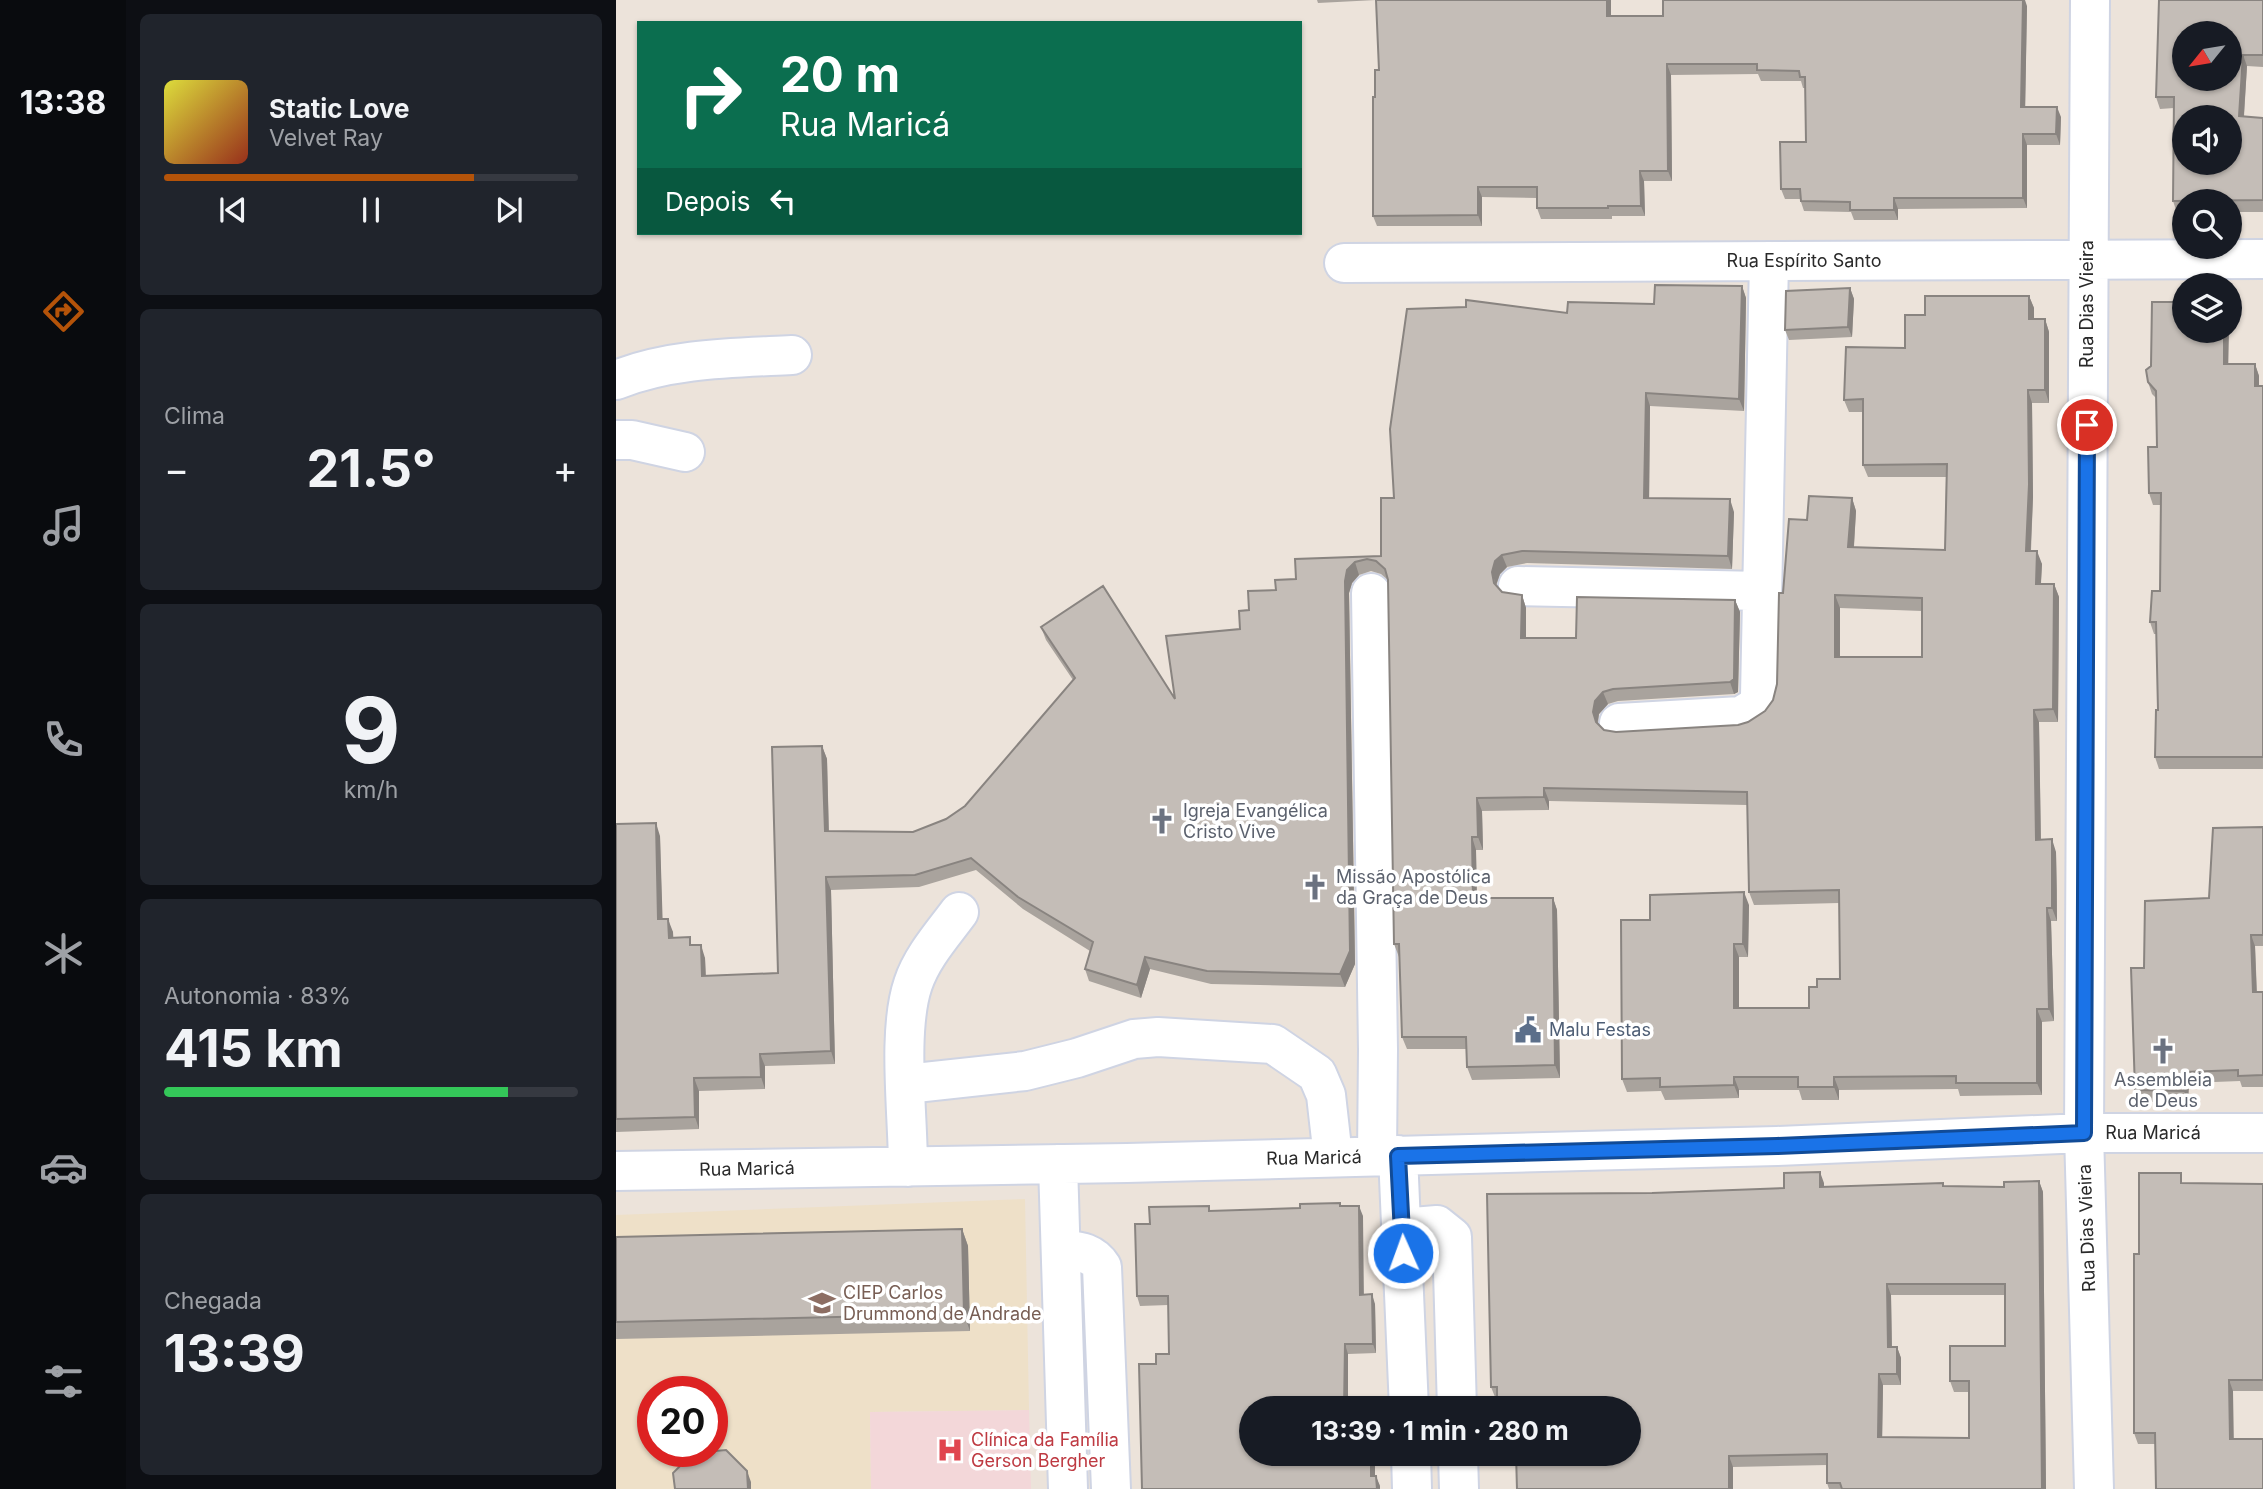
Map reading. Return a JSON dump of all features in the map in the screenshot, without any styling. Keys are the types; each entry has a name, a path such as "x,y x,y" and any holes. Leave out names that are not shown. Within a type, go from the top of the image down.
{"street":[{"name":"Rua Dias Vieira","path":"2090,0 2084,1133 2094,1489"},
{"name":"Rua Espírito Santo","path":"1344,263 2263,259"},
{"path":"1619,723 1741,716 1757,706 1760,696 1769,261"},
{"path":"616,380 639,371 712,359 792,355"},
{"path":"616,440 632,440 685,452"},
{"path":"1518,586 1762,591"},
{"path":"1371,593 1378,1050 1388,1156 1401,1227 1408,1396"},
{"path":"908,1167 905,1035 913,984 929,953 960,912"},
{"path":"906,1084 1025,1071 1077,1058 1134,1039 1158,1037 1273,1044 1317,1074 1326,1095 1333,1157"},
{"name":"Rua Maricá","path":"616,1171 1058,1164 1777,1146 2084,1133 2263,1133"},
{"path":"1058,1164 1068,1489"},
{"path":"1401,1227 1437,1226 1452,1237 1457,1396"},
{"path":"1060,1249 1087,1253 1102,1267 1111,1489"},
{"path":"1411,1466 1412,1489"},
{"path":"1458,1466 1459,1489"}],"shaded area":[{"name":"CIEP Carlos Drummond de Andrade","path":"1025,1199 1029,1410 870,1412 871,1489 616,1489 616,1215"},
{"name":"Clínica da Família Gerson Bergher","path":"1029,1410 1031,1489 871,1489 870,1412"}],"building":[{"path":"1376,0 1607,0 1607,16 1663,16 1663,0 2023,0 2021,107 2057,107 2056,134 2023,134 2023,198 1894,198 1894,210 1850,210 1850,202 1801,201 1800,189 1781,189 1780,142 1806,142 1805,77 1800,77 1799,71 1757,70 1757,64 1667,64 1668,171 1640,171 1641,206 1537,208 1537,187 1478,187 1478,215 1373,216 1373,97 1375,70 1379,70"},
{"path":"2159,0 2263,0 2263,55 2243,55 2242,70 2242,21 2172,21 2172,91 2241,91 2240,105 2174,105 2174,97 2156,97"},
{"path":"2242,116 2263,118 2263,200 2242,200 2242,189 2173,189 2173,175 2242,175"},
{"path":"1655,285 1742,286 1739,399 1646,393 1644,498 1730,499 1728,556 1522,551 1502,555 1495,561 1492,572 1494,583 1502,592 1522,595 1521,638 1576,638 1577,597 1735,600 1734,679 1730,682 1613,689 1603,692 1595,701 1593,712 1596,722 1604,730 1616,732 1738,725 1765,711 1773,700 1777,684 1779,593 1783,593 1789,519 1807,520 1809,496 1852,498 1848,547 1945,550 1947,464 1863,465 1863,399 1844,400 1846,347 1905,348 1905,315 1925,315 1925,296 2029,296 2029,319 2045,319 2045,390 2028,390 2029,484 2026,551 2037,551 2036,584 2054,584 2053,709 2034,710 2036,840 2052,839 2052,908 2047,908 2049,1009 2037,1009 2037,1083 1956,1083 1956,1076 1834,1077 1834,1087 1798,1087 1798,1077 1734,1077 1734,1085 1660,1087 1660,1078 1622,1079 1621,920 1650,920 1650,895 1744,892 1743,944 1734,944 1734,1008 1809,1008 1809,987 1817,987 1817,979 1840,979 1839,890 1749,892 1747,792 1544,788 1544,797 1477,798 1478,837 1472,837 1473,898 1553,898 1555,1065 1467,1067 1466,1037 1402,1037 1399,944 1394,944 1388,580 1385,569 1376,561 1367,559 1355,562 1347,570 1345,581 1350,951 1340,974 1207,971 1145,957 1137,985 1085,969 1093,942 1018,897 971,858 915,875 826,877 831,1051 760,1054 761,1077 694,1078 695,1117 616,1119 616,824 656,823 658,919 668,919 669,938 690,937 690,945 701,945 702,976 778,973 772,747 822,746 825,831 913,832 946,819 965,806 1075,678 1041,627 1103,586 1175,699 1166,636 1240,629 1239,611 1249,610 1248,591 1276,590 1275,580 1296,579 1295,559 1381,556 1381,498 1394,498 1390,429 1407,309 1466,307 1466,300 1567,313 1568,302 1654,304","holes":["1835,595 1922,598 1922,657 1835,657"]},
{"path":"1850,288 1848,327 1785,330 1786,291"},
{"path":"2152,302 2172,302 2172,343 2224,343 2224,364 2255,364 2255,386 2263,386 2263,757 2155,757 2158,710 2156,622 2150,622 2152,591 2160,591 2161,493 2149,493 2148,447 2157,447 2156,391 2148,382 2146,370 2151,366"},
{"path":"2263,827 2263,935 2251,935 2253,992 2263,992 2263,1075 2238,1076 2238,1070 2185,1072 2184,1091 2135,1090 2131,968 2144,968 2145,901 2209,898 2213,828"},
{"path":"1820,1172 1820,1187 1943,1183 1943,1186 2004,1187 2004,1182 2039,1181 2042,1489 1842,1489 1840,1483 1827,1483 1827,1454 1729,1456 1729,1489 1517,1489 1516,1466 1641,1466 1641,1396 1497,1396 1497,1387 1491,1387 1487,1194 1652,1193 1784,1188 1784,1173","holes":["1887,1284 2005,1284 2005,1346 1950,1346 1950,1381 1969,1381 1969,1438 1878,1437 1879,1374 1897,1374 1897,1347 1888,1347"]},
{"path":"2139,1173 2181,1173 2181,1183 2263,1184 2263,1380 2229,1380 2230,1439 2263,1439 2263,1489 2156,1489 2155,1433 2134,1433 2134,1254 2139,1254"},
{"path":"1340,1203 1340,1206 1359,1206 1360,1295 1372,1294 1373,1344 1345,1344 1344,1396 1239,1396 1239,1466 1371,1466 1371,1476 1376,1476 1377,1489 1142,1489 1139,1364 1156,1364 1156,1354 1169,1354 1168,1296 1137,1296 1135,1224 1150,1224 1149,1207 1209,1206 1209,1211 1300,1208 1300,1204"},
{"path":"962,1229 964,1314 616,1322 616,1237"},
{"path":"728,1452 747,1471 748,1489 675,1489 673,1473 679,1467 728,1467"}],"place":[{"name":"Igreja Evangélica Cristo Vive","path":"1162,821"},
{"name":"Missão Apostólica da Graça de Deus","path":"1315,887"},
{"name":"Malu Festas","path":"1528,1030"},
{"name":"Assembleia de Deus","path":"2163,1051"},
{"name":"CIEP Carlos Drummond de Andrade","path":"822,1303"},
{"name":"Clínica da Família Gerson Bergher","path":"950,1450"}],"route":[{"path":"1403,1253 1398,1156 1777,1146 2084,1133 2087,425"}]}
